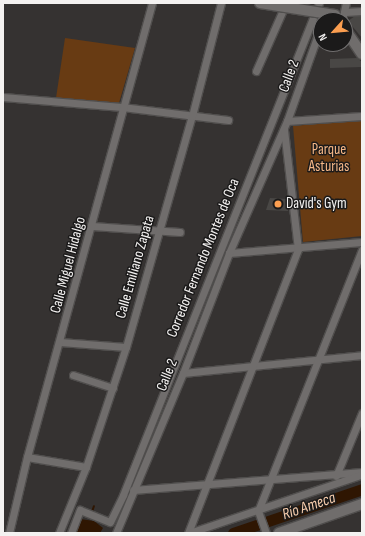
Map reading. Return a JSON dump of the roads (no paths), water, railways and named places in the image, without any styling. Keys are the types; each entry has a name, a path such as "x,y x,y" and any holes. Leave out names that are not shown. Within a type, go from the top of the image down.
{"street":[{"name":"Calle Miguel Hidalgo","path":"9,533 27,457 92,226 122,107 152,3"},
{"name":"Calle Emiliano Zapata","path":"59,533 86,467 126,347 192,116 221,3"},
{"path":"260,3 313,12"},
{"path":"256,71 286,3"},
{"name":"Corredor Fernando Montes de Oca","path":"70,533 83,511 110,522 119,504 319,3"},
{"path":"353,41 362,54"},
{"name":"Calle 2","path":"116,533 183,373 229,253 285,124 313,48"},
{"path":"3,98 122,107 228,120"},
{"path":"188,533 251,365 298,248 285,124 362,116"},
{"path":"92,226 180,232"},
{"path":"229,253 362,242"},
{"path":"265,532 259,514 271,479 362,250"},
{"path":"60,342 126,347"},
{"path":"183,373 362,355"},
{"path":"73,375 113,388"},
{"path":"333,484 362,413"},
{"path":"27,457 86,467"},
{"path":"133,490 362,473"},
{"path":"188,533 259,514 362,473"},
{"path":"119,504 129,500"},
{"path":"279,533 362,504"}],"waterway":[{"name":"Río Ameca","path":"233,533 362,489"},
{"path":"92,512 94,506"}],"place":[{"name":"David's Gym","path":"278,204"}],"park label":[{"name":"Parque Asturias","path":"329,158"}]}
